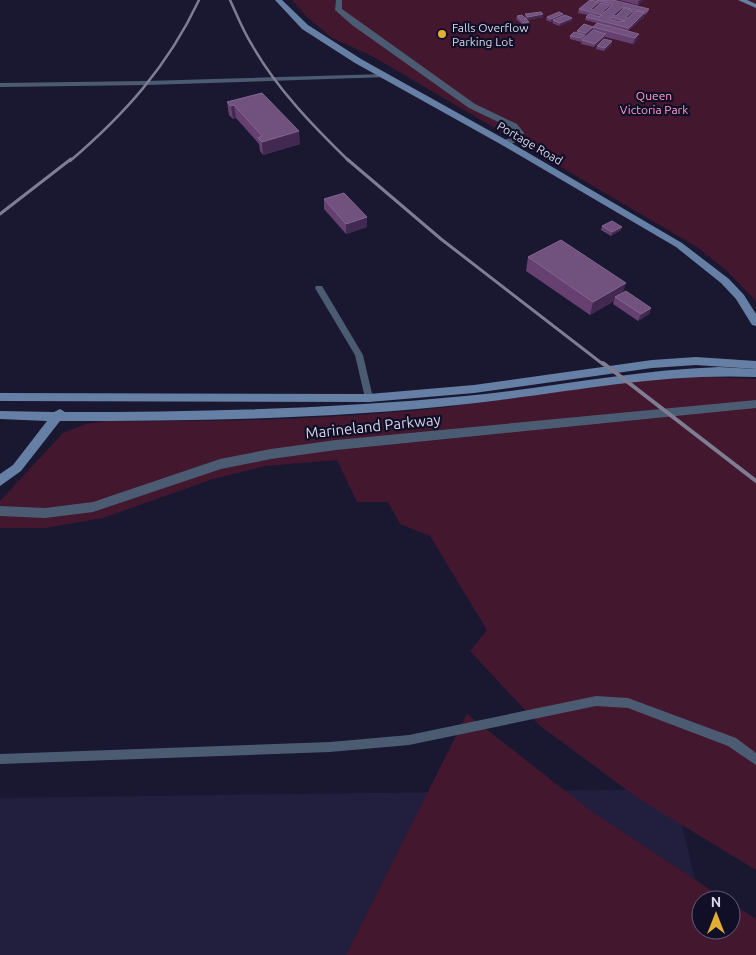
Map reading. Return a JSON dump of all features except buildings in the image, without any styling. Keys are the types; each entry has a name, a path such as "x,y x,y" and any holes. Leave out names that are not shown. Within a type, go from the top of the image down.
{"main road":[{"name":"Portage Road","path":"278,0 305,27 386,76 630,215 679,245 712,270 740,297 756,322"},
{"path":"741,0 756,6"},
{"path":"630,215 667,232 705,256 732,278 756,306"},
{"name":"Marineland Parkway","path":"0,397 65,399 369,398 474,389 652,364 696,361 756,365"},
{"name":"Marineland Parkway","path":"0,415 321,413 475,399 649,374 699,371 756,373"},
{"path":"0,481 17,468 59,416 65,399"}],"street":[{"path":"339,0 338,10 355,23 472,106 514,126 520,133 517,138 505,143"},
{"name":"Marineland Parkway","path":"0,510 45,512 93,507 196,471 271,454 336,445 756,404"}],"lane":[{"path":"0,85 147,84 386,76"},
{"path":"319,288 359,354 369,398"},
{"path":"0,759 330,747 409,740 596,701 628,703 732,742 756,760"}],"shaded area":[{"path":"674,789 697,890 691,890 691,940 705,940 712,955 0,955 0,798"}],"green space":[{"name":"Queen Victoria Park","path":"292,0 756,0 756,301 727,271 697,247 372,56 332,38 306,16"},
{"path":"682,376 756,379 756,870 639,799 539,725 470,651 487,630 430,536 400,524 388,502 357,502 337,460 265,466 213,479 103,518 45,528 0,528 0,501 63,433 85,424 107,421 264,420 420,410 616,383"},
{"path":"467,714 591,811 711,890 691,890 691,940 741,940 741,909 756,919 756,955 346,955"}],"railway":[{"path":"70,161 109,125 144,88 174,46 199,0"},
{"path":"230,0 249,40 284,92 309,121 347,159"},
{"path":"0,214 71,159"},
{"path":"347,159 441,239 604,365"},
{"path":"603,363 756,481"}],"place":[{"name":"Falls Overflow Parking Lot","path":"442,34"}]}
